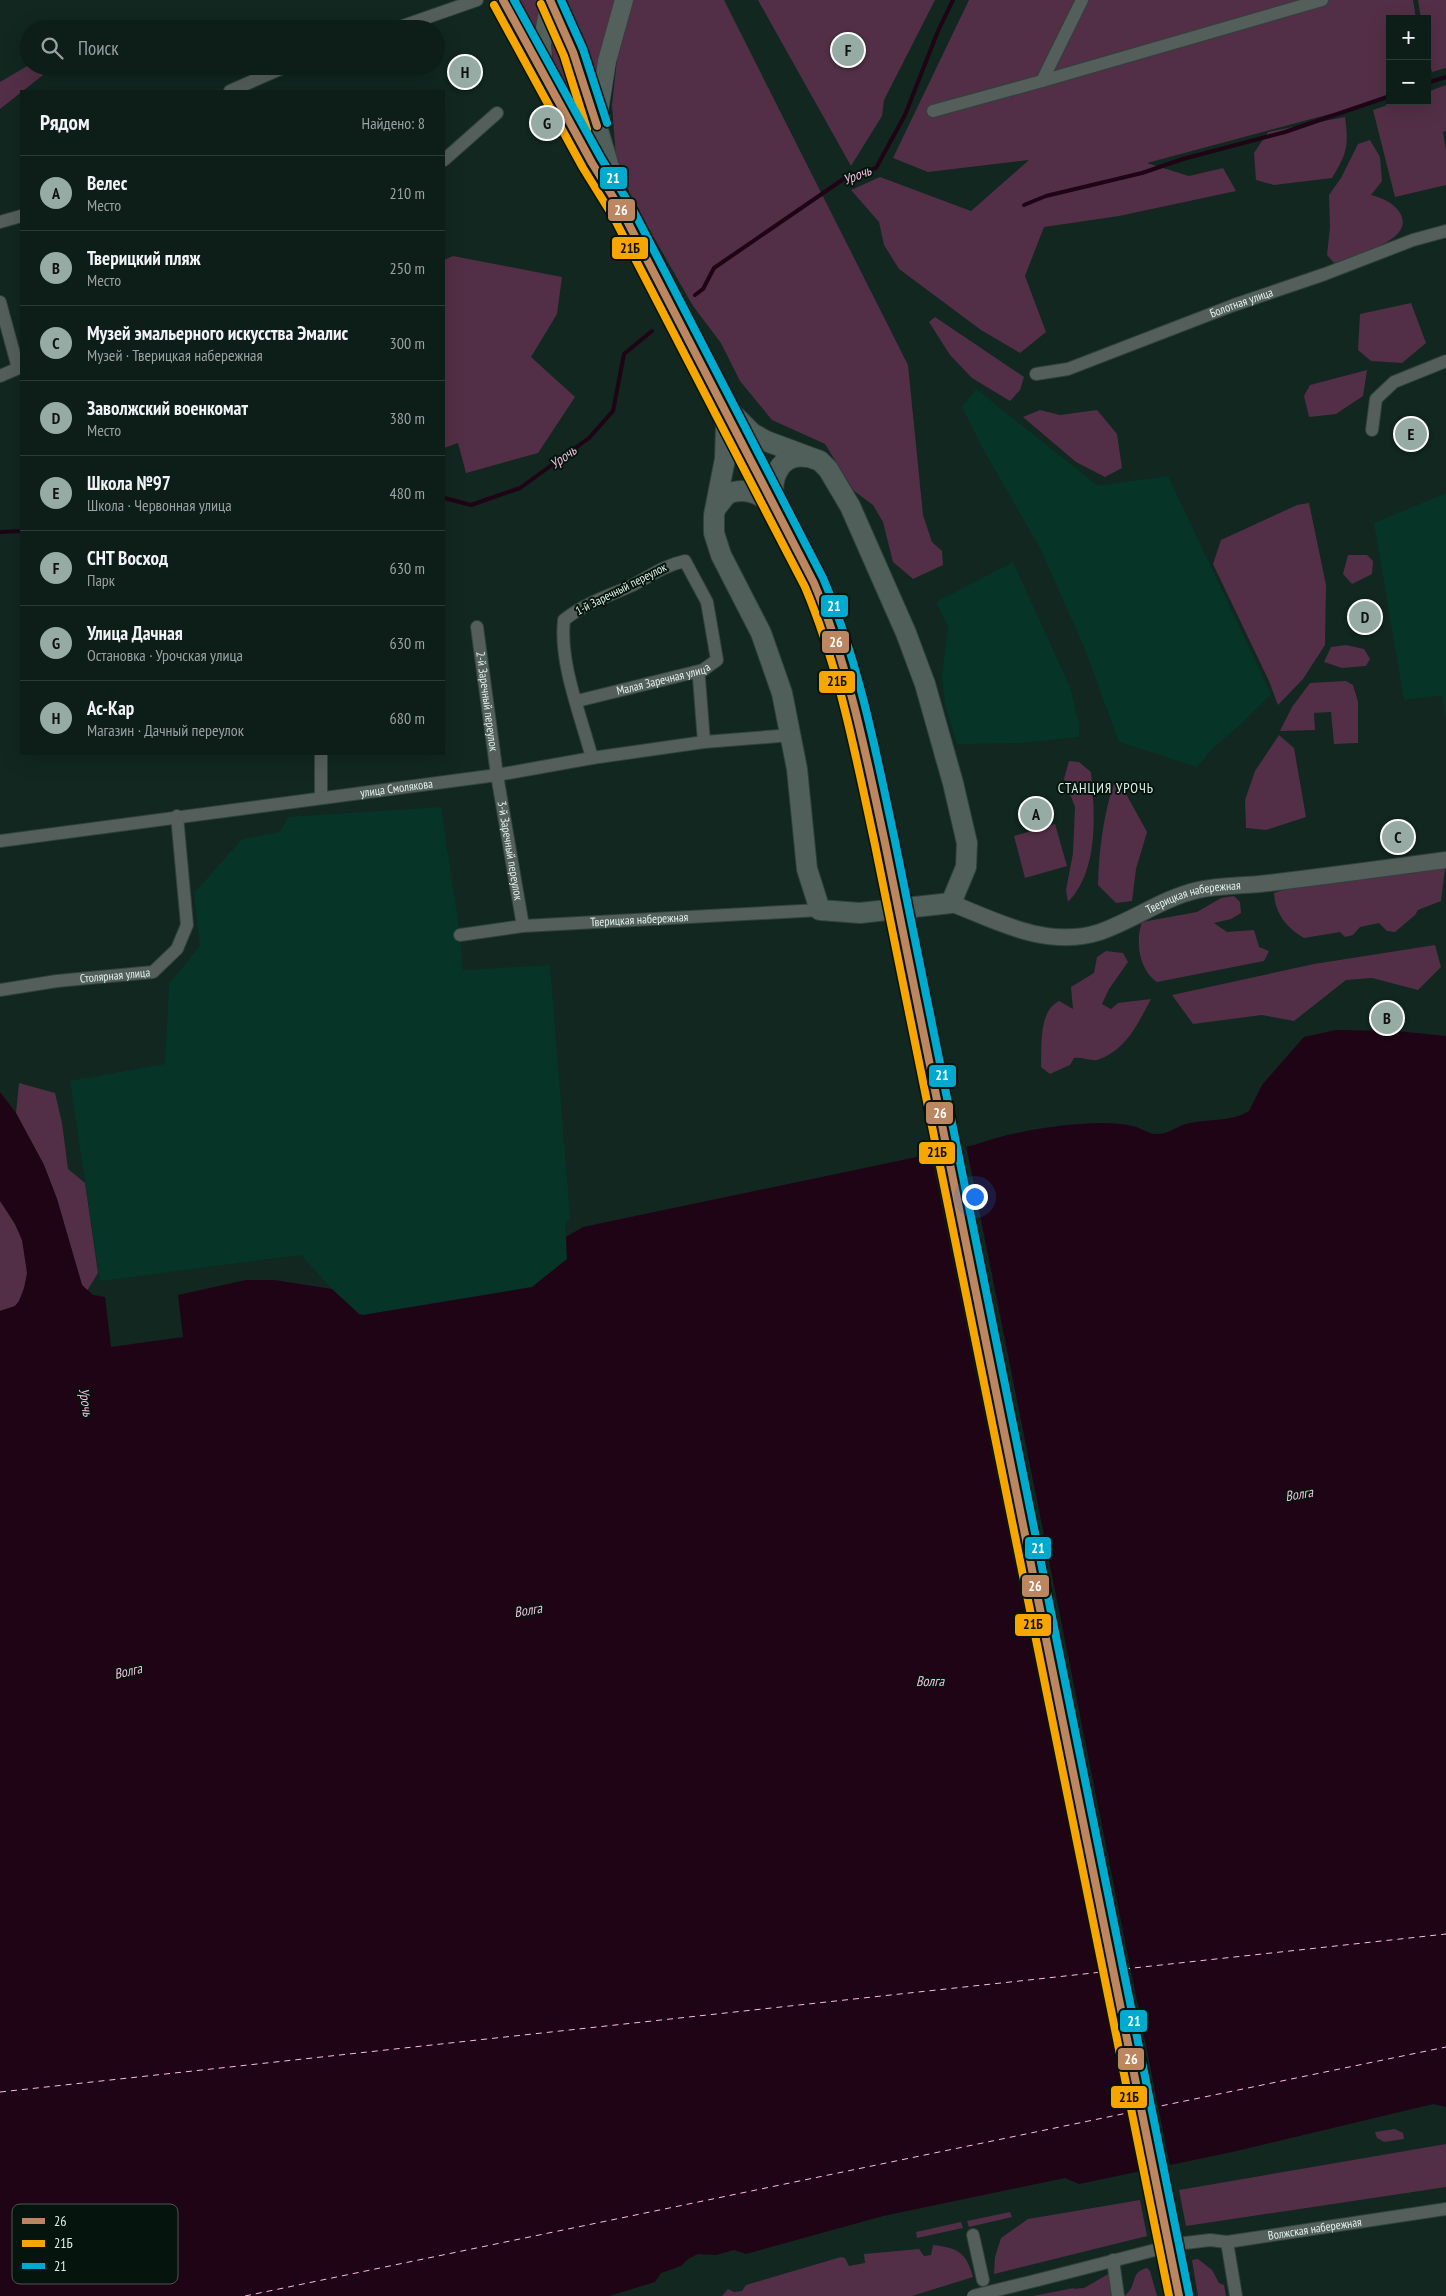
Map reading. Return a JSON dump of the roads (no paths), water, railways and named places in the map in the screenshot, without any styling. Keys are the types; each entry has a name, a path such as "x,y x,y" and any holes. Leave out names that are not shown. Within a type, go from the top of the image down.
{"main road":[{"path":"503,0 544,77 622,212 780,515 814,583 844,664 859,718 885,843 1177,2286"},
{"path":"544,77 542,44 550,0"},
{"path":"550,0 573,52 597,125 622,212"},
{"path":"597,125 606,69 624,0"},
{"path":"722,403 737,420 759,437 778,448 812,458 828,469 850,506 906,633 925,684 967,843 966,867 951,903 860,913 820,910 804,852 792,735 772,659 716,544 714,515 726,459 726,426 722,403"},
{"path":"780,515 774,498 773,484 779,467 793,457 812,458"},
{"path":"714,515 721,499 728,494 744,491 761,496 780,515"}],"street":[{"path":"420,20 477,0"},
{"path":"1042,81 1082,0"},
{"path":"933,111 1322,0"},
{"path":"232,90 266,75"},
{"path":"445,159 497,114"},
{"path":"0,222 20,216"},
{"name":"Болотная улица","path":"1036,374 1068,369 1234,304 1326,274 1413,240 1446,231"},
{"path":"0,302 20,368 0,376"},
{"path":"1372,430 1376,399 1394,382 1446,361"},
{"name":"1-й Заречный переулок","path":"592,758 566,663 562,634 564,620 579,608 632,585 671,564 685,561 707,602"},
{"name":"Малая Заречная улица","path":"577,701 695,672 717,660 707,602"},
{"name":"2-й Заречный переулок","path":"476,627 498,775"},
{"path":"695,672 699,678 704,742"},
{"name":"улица Смолякова","path":"0,840 498,775 592,758 704,742 792,735"},
{"path":"321,755 321,798"},
{"name":"3-й Заречный переулок","path":"498,775 523,926"},
{"name":"Столярная улица","path":"0,990 57,981 153,972 177,948 187,924 177,816"},
{"name":"Тверицкая набережная","path":"951,903 1031,934 1054,936 1087,935 1100,932 1168,899 1198,890 1269,883 1446,860"},
{"name":"Тверицкая набережная","path":"460,935 523,926 820,910"},
{"name":"Волжская набережная","path":"1185,2243 1210,2240 1227,2242 1446,2209"},
{"path":"974,2234 983,2280"},
{"path":"1227,2242 1236,2296"},
{"path":"973,2296 1154,2250"},
{"path":"1113,2260 1118,2296"}],"water":[{"name":"Волга","path":"1336,1030 1396,1031 1446,1036 1446,2107 1433,2104 1232,2152 1079,2184 1065,2178 883,2216 746,2254 734,2250 716,2255 698,2254 688,2259 681,2266 661,2273 655,2282 609,2296 0,2296 0,1311 15,1306 19,1301 27,1273 22,1240 15,1224 0,1201 0,1092 16,1113 44,1165 57,1199 82,1285 93,1295 105,1297 111,1347 183,1337 178,1295 246,1280 274,1280 332,1289 359,1314 363,1315 532,1287 567,1259 566,1237 583,1227 974,1145 1037,1129 1111,1123 1124,1124 1159,1134 1194,1122 1234,1117 1249,1111 1262,1085 1304,1037"}],"waterway":[{"name":"Урочь","path":"695,295 703,289 714,268 848,176 876,168 905,115 938,31 953,0"},
{"path":"1431,82 1446,77"},
{"path":"1024,205 1046,196 1142,173 1183,159 1285,132 1386,97"},
{"name":"Урочь","path":"445,498 471,505 520,488 589,438 613,411 624,354 652,331"},
{"name":"Урочь","path":"0,532 20,531"}],"place":[{"name":"СНТ Восход","path":"848,50"},
{"name":"Ас-Кар","path":"465,72"},
{"name":"Улица Дачная","path":"547,123"},
{"name":"Школа №97","path":"1411,434"},
{"name":"Заволжский военкомат","path":"1365,617"},
{"name":"Велес","path":"1036,814"},
{"name":"Музей эмальерного искусства Эмалис","path":"1398,837"},
{"name":"Тверицкий пляж","path":"1387,1018"}],"district":[{"name":"СТАНЦИЯ УРОЧЬ","path":"1106,788"}]}
